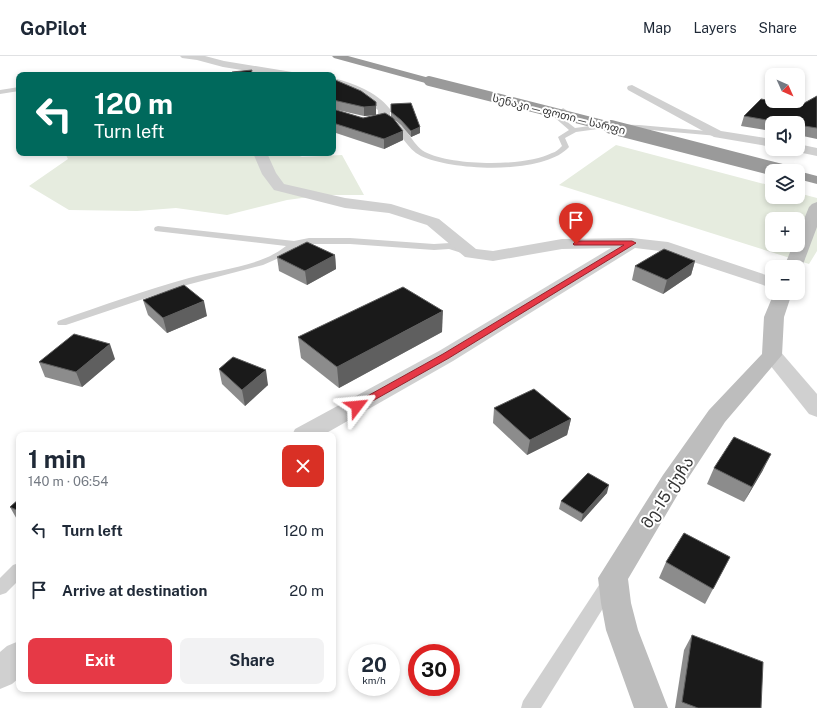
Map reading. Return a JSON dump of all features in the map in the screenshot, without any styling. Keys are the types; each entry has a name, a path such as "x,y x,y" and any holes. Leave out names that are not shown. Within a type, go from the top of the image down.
{"highway":[{"name":"სენაკი — ფოთი — სარფი","path":"337,56 765,167"},
{"path":"805,177 817,180"}],"street":[{"path":"185,56 270,72"},
{"path":"336,82 372,98 384,109 384,118 364,122 336,114"},
{"path":"632,88 718,134 765,142"},
{"path":"805,149 817,152"},
{"path":"261,156 269,174 279,187 345,203 391,209 433,222 471,253 493,256 562,244 632,243 662,246 765,281"},
{"path":"796,260 817,207"},
{"path":"309,432 446,356 632,243"},
{"path":"780,300 774,317 772,355 817,409"},
{"name":"მე-15 ქუჩა","path":"613,578 672,482 717,416 772,355"},
{"path":"613,578 616,603 622,630 651,708"},
{"path":"0,673 16,660"}],"lane":[{"path":"254,72 263,71"},
{"path":"0,92 16,89"},
{"path":"563,110 557,117 574,130"},
{"path":"384,118 396,124 416,150 423,154 442,160 478,165 521,164 549,158 566,147 561,137 574,130 605,126 718,134"},
{"path":"158,229 294,244 309,240 434,247 450,246 471,253"},
{"path":"62,323 192,280 265,261 288,249 294,244"},
{"path":"0,588 16,573"},
{"path":"530,708 613,578"}],"shaded area":[{"path":"616,145 765,184 765,204 805,204 805,195 817,198 817,251 809,264 805,263 805,260 796,260 771,252 805,252 805,212 765,212 765,250 559,185"},
{"path":"342,155 364,195 324,195 287,200 227,215 176,208 137,211 69,210 29,186 68,159 66,156 302,157"}],"building":[{"path":"252,70 252,72 232,72"},
{"path":"336,80 361,91 376,102 376,106 364,107 336,101"},
{"path":"817,96 817,128 805,126 805,116 765,116 765,120 744,116 761,99 765,100 765,108 805,108 805,103"},
{"path":"411,103 420,127 411,131 391,112 391,104"},
{"path":"336,110 363,118 385,113 393,118 403,131 384,139 336,124"},
{"path":"307,242 335,255 305,271 277,257"},
{"path":"664,249 695,261 667,280 635,266"},
{"path":"184,285 204,301 163,318 143,300"},
{"path":"403,287 443,311 337,367 298,337"},
{"path":"74,334 110,344 76,372 39,362"},
{"path":"233,357 266,370 242,390 219,369"},
{"path":"534,389 571,419 530,440 494,408"},
{"path":"734,437 771,454 752,487 714,468"},
{"path":"588,473 609,485 583,514 561,501"},
{"path":"16,502 16,510 10,507"},
{"path":"684,533 730,557 713,589 666,562"},
{"path":"692,635 763,662 761,708 698,708 682,702"}],"route":[{"path":"357,406 446,356 632,243 576,244"}]}
